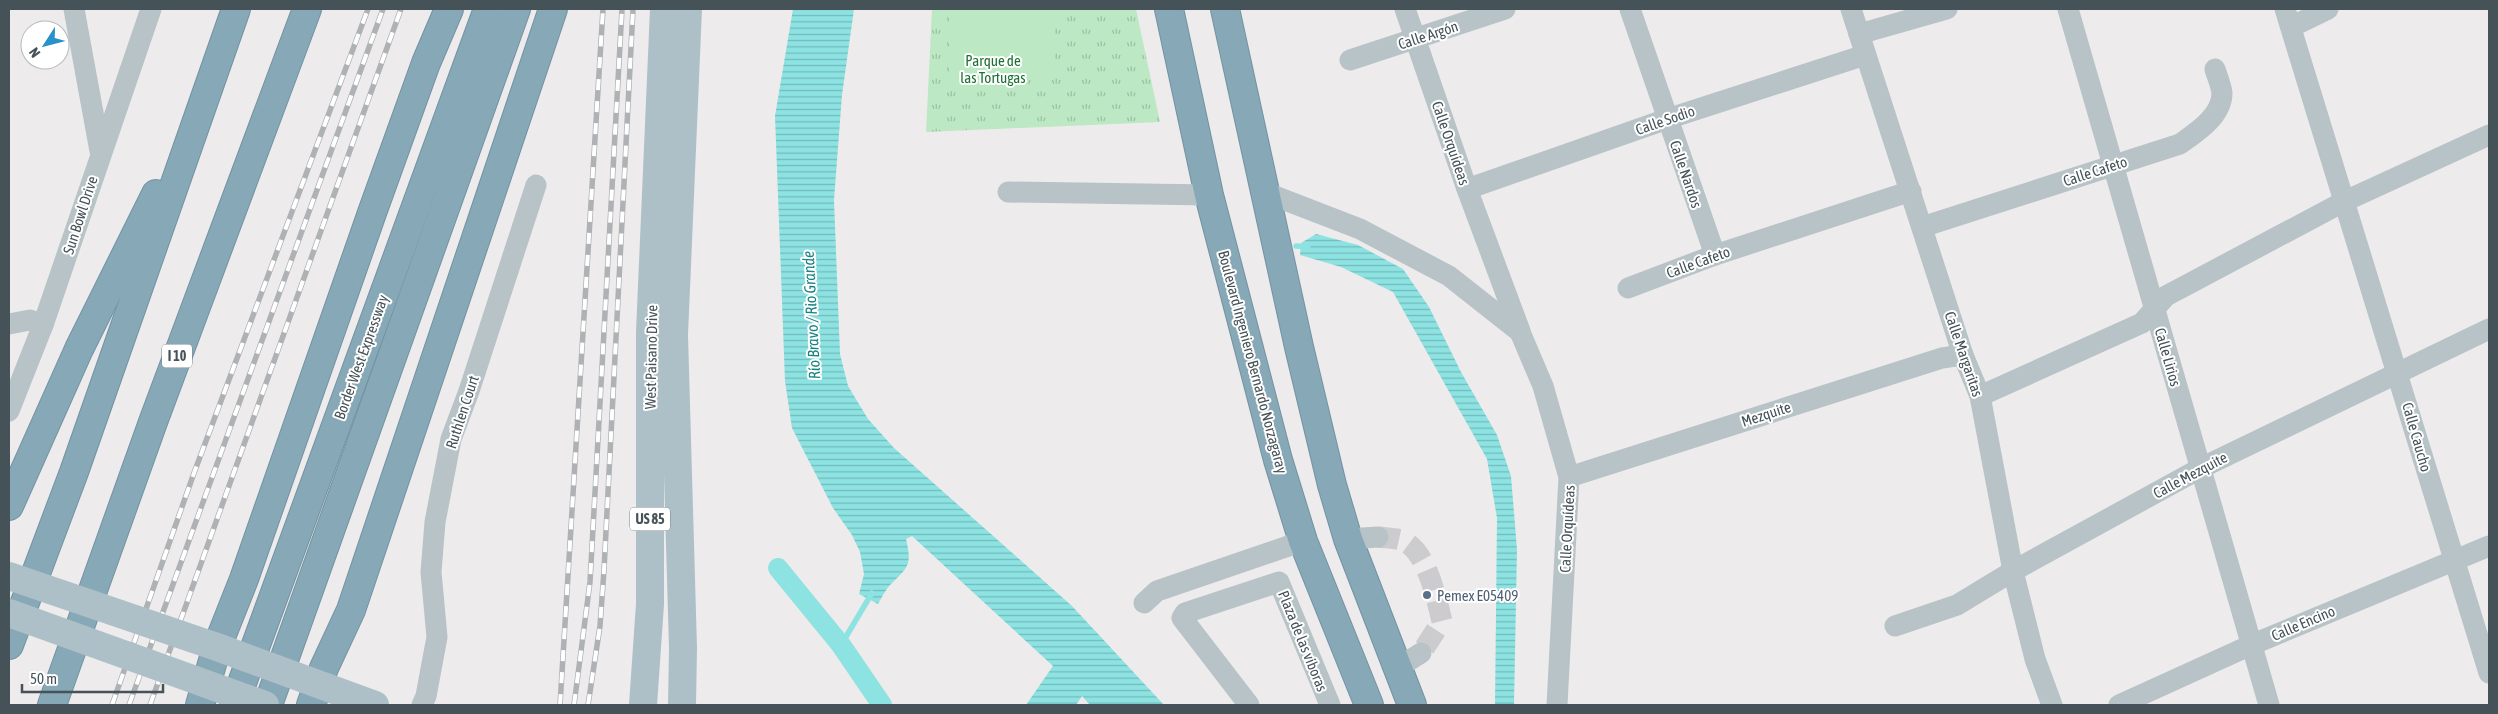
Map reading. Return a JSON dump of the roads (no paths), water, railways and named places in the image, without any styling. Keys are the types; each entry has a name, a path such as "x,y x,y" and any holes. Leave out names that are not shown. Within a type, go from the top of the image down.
{"highway":[{"path":"9,645 74,472 236,9"},
{"name":"I 10","path":"52,705 152,422 307,9"},
{"path":"202,694 409,109 449,9"},
{"name":"Border West Expressway","path":"234,705 488,9"},
{"name":"Border West Expressway","path":"266,705 516,9"},
{"path":"314,694 351,610 553,9"},
{"name":"Boulevard Ingeniero Bernardo Norzagaray","path":"1169,9 1209,195 1278,460 1304,541 1369,705"},
{"path":"1225,9 1267,193 1299,347 1332,485 1348,539 1378,616 1410,660 1412,705"},
{"path":"9,506 79,349 210,82"},
{"path":"1339,629 1378,616"}],"main road":[{"name":"West Paisano Drive","path":"664,9 662,333 683,648 682,705"},
{"name":"West Paisano Drive","path":"643,705 650,604 662,333 688,9"},
{"path":"9,576 217,648 314,694 375,705"},
{"path":"9,613 202,694 266,705"}],"street":[{"path":"74,9 100,153"},
{"name":"Calle Orquídeas","path":"1405,9 1467,188 1520,332 1543,386 1569,477 1557,705"},
{"name":"Calle Argón","path":"1350,60 1505,9"},
{"name":"Calle Nardos","path":"1630,9 1715,255"},
{"name":"Calle Margaritas","path":"1851,9 1964,355 1980,396 2013,571 2035,659 2052,705"},
{"path":"1859,34 1947,9"},
{"name":"Calle Lirios","path":"2068,9 2269,705"},
{"path":"2288,18 2328,9"},
{"name":"Sun Bowl Drive","path":"9,411 43,325 100,153 150,13"},
{"name":"Calle Caucho","path":"2288,18 2489,673"},
{"name":"Calle Sodio","path":"1467,188 1667,119 1865,55"},
{"name":"Calle Cafeto","path":"1922,227 2180,144 2198,132 2214,116 2222,93 2215,69"},
{"path":"1980,396 2142,323 2155,311 2166,296 2343,202 2489,135"},
{"name":"Ruthlen Court","path":"422,705 426,696 436,637 431,572 435,522 451,439 469,390 536,184"},
{"name":"Calle Cafeto","path":"1628,288 1715,255 1911,191"},
{"path":"1008,192 1209,195"},
{"name":"Calle Orquídeas","path":"1267,193 1360,230 1449,276 1520,332"},
{"path":"9,324 30,320 43,325"},
{"name":"Calle Mezquite","path":"1895,626 1957,605 2013,571 2201,468 2489,328"},
{"name":"Mezquite","path":"1569,477 1942,358 1964,355"},
{"path":"1348,539 1378,537"},
{"path":"1144,603 1157,591 1304,541"},
{"name":"Calle Encino","path":"2119,705 2251,645 2489,546"},
{"name":"Plaza de las víboras","path":"1249,705 1182,618 1185,613 1279,582 1330,705"}],"water":[{"name":"Río Bravo / Rio Grande","path":"793,9 854,9 842,95 834,200 840,354 848,386 868,419 894,448 1072,606 1164,705 1090,705 1082,696 1076,705 1026,705 1053,666 912,536 906,539 909,554 908,564 887,588 878,604 859,594 864,574 860,552 852,535 833,508 792,428 785,381 775,116"},
{"path":"1316,234 1358,245 1403,269 1429,307 1461,372 1497,435 1511,476 1517,549 1514,705 1495,705 1497,518 1487,459 1393,292 1341,267 1300,255 1301,243"}],"waterway":[{"path":"1296,246 1308,247"},
{"path":"778,568 841,645 882,705"},
{"path":"841,645 872,593"}],"tunnel":[{"path":"1378,537 1401,540 1410,545 1418,553 1429,575 1442,621 1421,653"}],"railway":[{"path":"112,705 194,473 368,9"},
{"path":"129,705 383,9"},
{"path":"150,705 401,9"},
{"path":"560,705 603,9"},
{"path":"574,705 590,582 622,9"},
{"path":"588,705 600,626 604,570 633,9"}],"place":[{"name":"Pemex E05409","path":"1427,595"}],"park label":[{"name":"Parque de las Tortugas","path":"993,68"}]}
